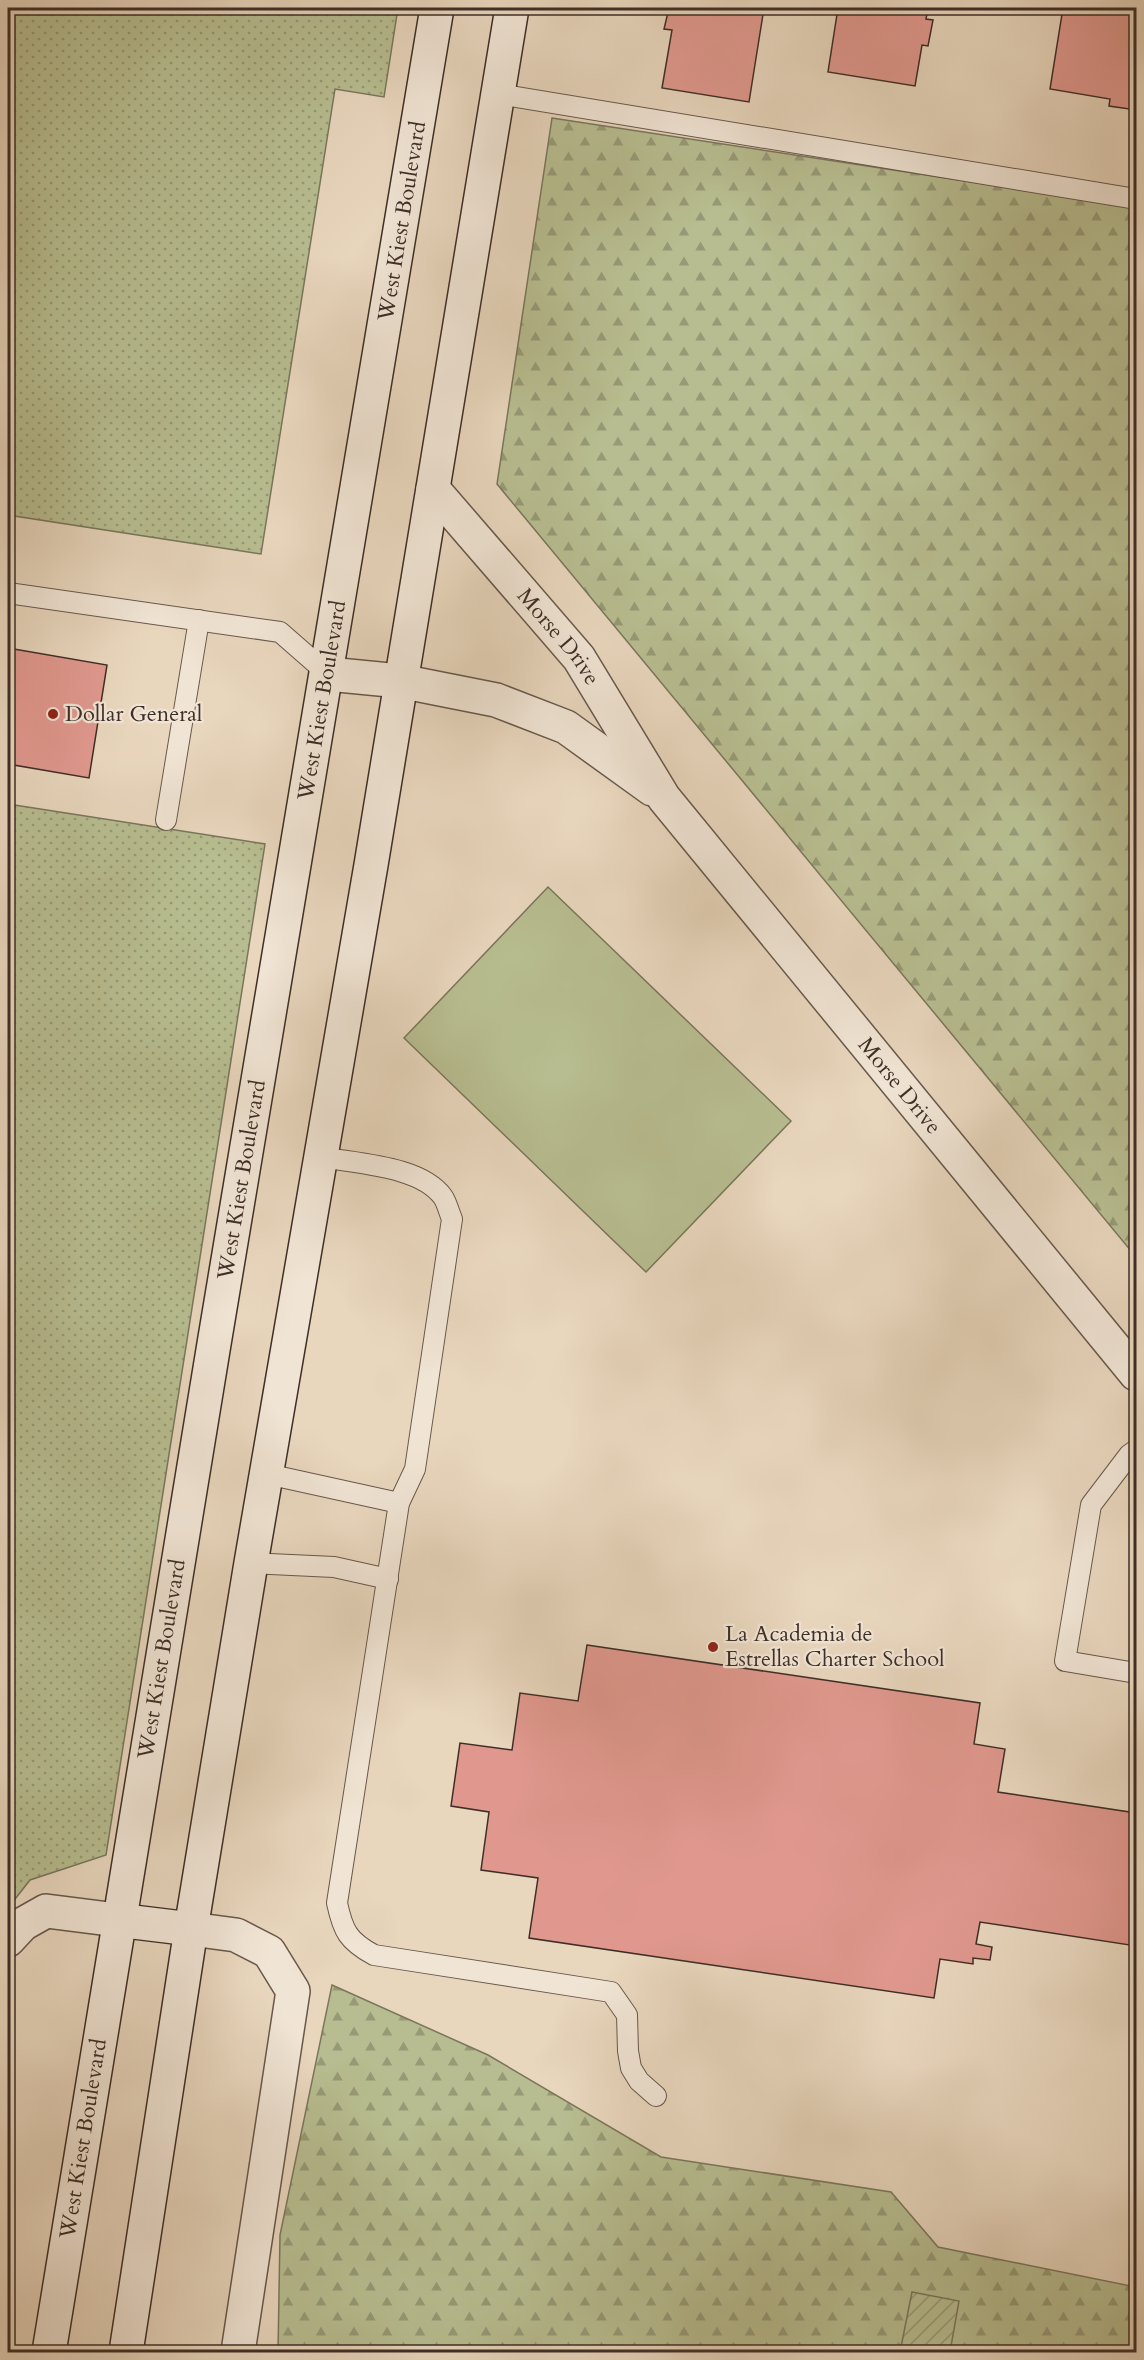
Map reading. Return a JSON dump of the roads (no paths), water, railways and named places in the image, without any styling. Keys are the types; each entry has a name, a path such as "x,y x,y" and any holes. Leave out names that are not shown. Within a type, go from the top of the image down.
{"main road":[{"name":"West Kiest Boulevard","path":"49,2352 117,1920 328,675 437,8"},
{"path":"126,2352 250,1563 322,1157 512,8"},
{"name":"Morse Drive","path":"433,489 579,658 664,798 1137,1374"},
{"name":"Morse Drive","path":"328,675 400,681 496,700 566,727 664,798"},
{"path":"8,1940 23,1924 46,1911 236,1935 269,1952 293,1991 238,2352"}],"lane":[{"path":"498,94 1137,199"},
{"path":"8,592 280,632 328,675"},
{"path":"166,820 199,620"},
{"path":"322,1157 399,1171 425,1179 444,1197 452,1219 415,1469 399,1503 337,1903 342,1926 355,1944 374,1955 611,1992 627,2015 631,2067 639,2081 657,2096"},
{"path":"1137,1450 1129,1455 1091,1505 1065,1661 1137,1673"},
{"path":"267,1474 399,1503"},
{"path":"250,1563 334,1567 388,1579"}],"place":[{"name":"Dollar General","path":"53,714"},
{"name":"La Academia de Estrellas Charter School","path":"713,1647"}]}
